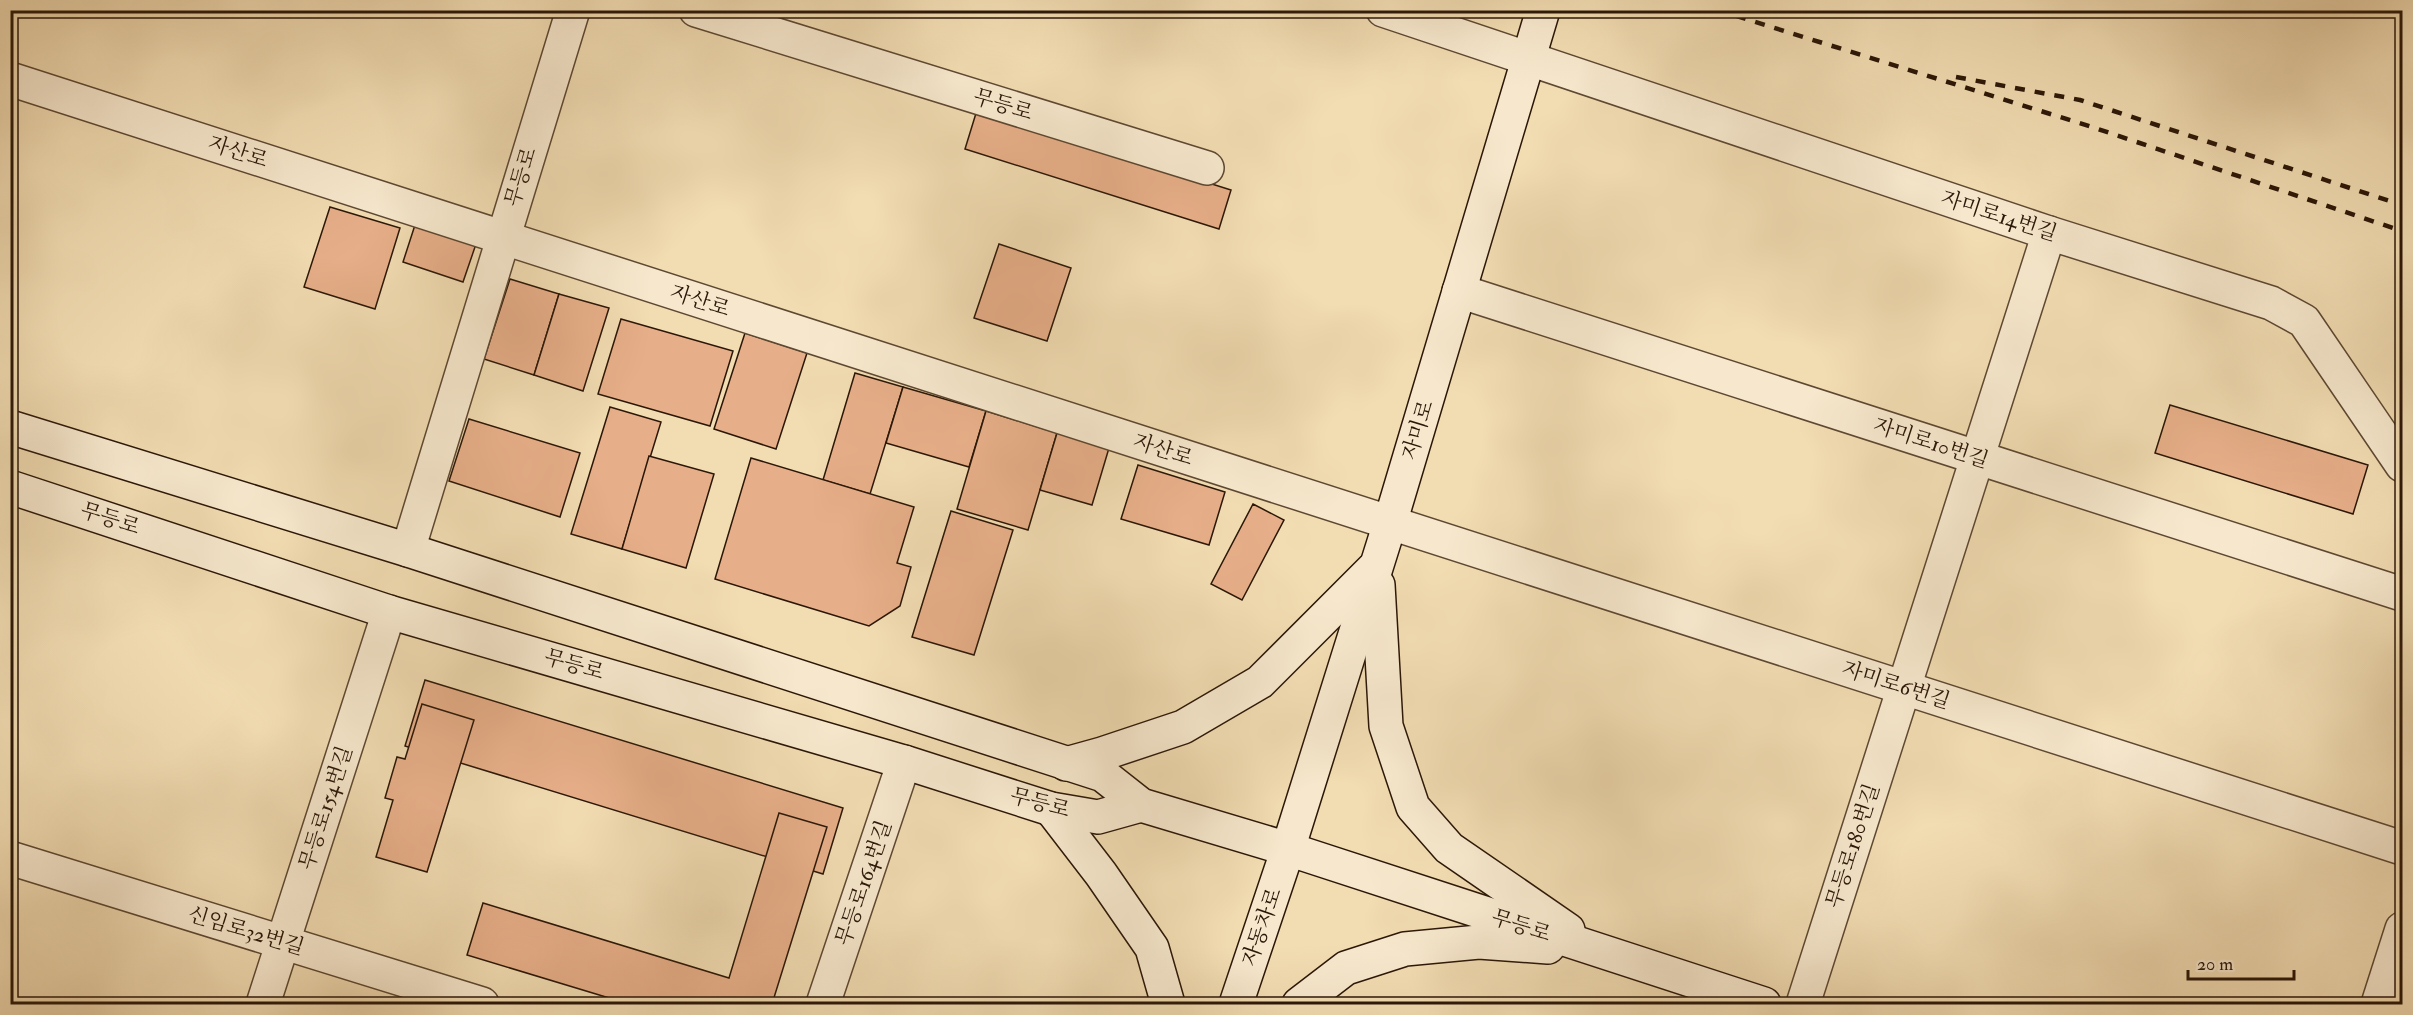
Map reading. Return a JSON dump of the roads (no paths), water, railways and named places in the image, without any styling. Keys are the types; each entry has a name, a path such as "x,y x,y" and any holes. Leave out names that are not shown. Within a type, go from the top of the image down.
{"street":[{"name":"무등로","path":"408,550 573,10"},
{"name":"무등로","path":"696,10 1207,168"},
{"name":"자미로14번길","path":"1383,10 2049,233 2271,303 2304,321 2403,465"},
{"name":"자미로","path":"1288,849 1390,523 1543,10"},
{"name":"자산로","path":"10,79 1390,523"},
{"name":"무등로180번길","path":"1803,1005 2049,233"},
{"name":"자미로10번길","path":"1459,291 2403,594"},
{"name":"무등로","path":"10,427 408,550 1103,775 1141,806 1288,849 1764,1005"},
{"name":"무등로","path":"10,486 389,612 904,762 1052,809 1098,817 1141,806"},
{"name":"자미로6번길","path":"1390,523 2403,848"},
{"path":"1066,764 1183,727 1260,682 1377,565"},
{"path":"1377,565 1386,726 1413,807 1449,848 1599,951"},
{"name":"무등로154번길","path":"263,1005 389,612"},
{"name":"무등로164번길","path":"823,1005 904,762"},
{"path":"1052,809 1101,874 1152,948 1168,1005"},
{"name":"자동차로","path":"1236,1005 1288,849"},
{"name":"신임로32번길","path":"10,858 482,1005"},
{"path":"2378,1005 2403,929"},
{"path":"1299,1005 1346,968 1405,950 1479,942 1599,951"}],"railway":[{"path":"1717,10 2092,127 2402,231"},
{"path":"1956,77 2080,100 2402,205"}]}
